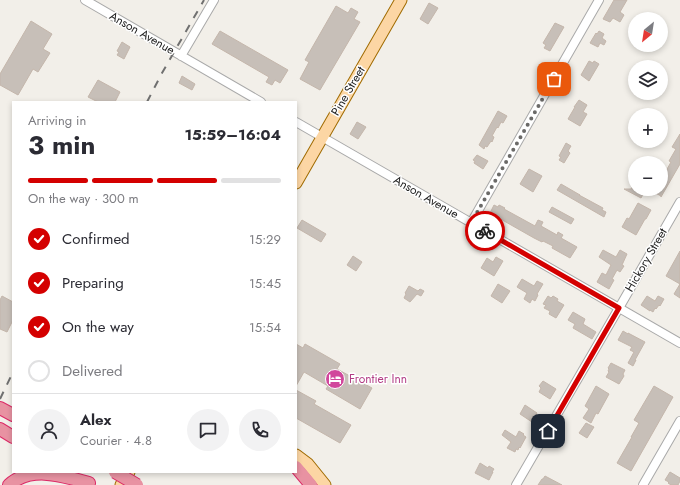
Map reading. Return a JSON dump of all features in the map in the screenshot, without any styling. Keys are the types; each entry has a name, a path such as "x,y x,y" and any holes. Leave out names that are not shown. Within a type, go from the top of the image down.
{"highway":[{"path":"0,408 12,414"},
{"path":"297,468 312,485"},
{"path":"9,485 24,476 40,473 61,475 91,484"},
{"path":"73,473 91,484"},
{"path":"117,473 137,485"}],"main road":[{"name":"Pine Street","path":"297,181 401,0"},
{"path":"297,456 308,464 325,485"},
{"path":"121,485 128,473"}],"street":[{"name":"Anson Avenue","path":"85,0 259,101"},
{"path":"182,56 214,0"},
{"path":"471,223 599,0"},
{"name":"Anson Avenue","path":"297,123 680,343"},
{"name":"Hickory Street","path":"516,485 680,202"},
{"path":"643,485 680,421"}],"building":[{"path":"614,0 627,0 620,12 624,15 620,22 613,18 610,22 603,19"},
{"path":"429,3 438,8 428,24 420,19"},
{"path":"336,6 348,13 351,8 358,12 354,19 360,22 320,90 300,79 309,62 305,60"},
{"path":"31,21 52,34 43,49 50,53 38,72 33,69 18,95 0,85 0,74"},
{"path":"555,23 564,27 550,51 544,48 546,45 543,43"},
{"path":"220,31 288,70 280,83 275,80 272,85 266,82 269,77 212,44"},
{"path":"599,31 604,34 602,38 606,41 604,45 600,43 598,47 590,43"},
{"path":"122,42 130,47 124,59 117,55 119,52 117,51"},
{"path":"589,61 593,63 594,61 599,64 589,81 581,75"},
{"path":"182,76 195,84 192,90 179,83"},
{"path":"98,80 120,92 116,101 96,101 88,97"},
{"path":"579,100 587,105 583,112 587,114 580,126 568,119"},
{"path":"498,111 507,116 503,123 501,122 498,128 497,127 492,136 494,137 492,142 491,141 487,147 485,146 484,149 479,145"},
{"path":"357,122 366,127 358,139 350,134"},
{"path":"680,134 680,164 668,185 668,167 671,162 669,161 676,149 672,147"},
{"path":"566,143 571,146 568,151 570,153 564,163 559,160 561,157 559,156"},
{"path":"477,155 488,161 483,169 474,163 475,161 473,160"},
{"path":"529,169 542,176 533,192 520,184"},
{"path":"561,184 603,208 602,210 606,212 604,217 557,190"},
{"path":"638,203 651,210 636,235 622,227 627,218 629,219"},
{"path":"494,205 498,207 499,205 505,208 504,209 535,226 538,220 543,222 541,226 557,235 558,232 563,235 561,238 577,247 570,258 552,248 553,246 534,238 490,213"},
{"path":"552,207 574,219 571,224 549,212"},
{"path":"302,220 326,234 321,242 297,228"},
{"path":"603,250 616,257 620,250 627,254 622,265 624,266 620,272 617,270 609,289 597,282 602,273 606,275 611,265 599,257"},
{"path":"680,251 680,284 666,276"},
{"path":"353,256 362,262 356,271 347,265"},
{"path":"496,257 503,261 494,276 481,268 487,258 493,262"},
{"path":"522,279 534,286 537,281 543,284 535,301 532,299 530,303 524,299 527,293 517,287"},
{"path":"498,284 510,291 502,303 491,296"},
{"path":"680,284 680,298 674,294"},
{"path":"409,286 418,291 420,289 424,291 421,296 417,294 410,302 404,298"},
{"path":"2,296 12,301 12,322 7,332 0,329 0,300"},
{"path":"548,296 551,298 553,296 558,299 557,301 564,305 556,318 549,314 550,311 544,308 546,305 543,304"},
{"path":"647,296 655,301 658,296 664,299 660,306 659,305 656,309 655,308 653,312 641,305"},
{"path":"573,312 585,319 583,324 596,332 592,339 573,328 575,324 568,320"},
{"path":"623,331 645,342 633,366 628,363 634,352 630,350 632,347 618,340"},
{"name":"Frontier Inn","path":"305,344 340,364 337,369 372,388 360,409 326,389 328,386 304,372 297,384 297,345 303,348"},
{"path":"611,363 625,370 623,374 624,376 619,384 606,377"},
{"path":"543,381 556,389 550,399 539,392 541,388 539,386"},
{"path":"596,386 609,394 598,414 596,413 591,423 583,418 589,409 585,406"},
{"path":"654,386 673,397 631,471 617,463 639,423 634,420"},
{"name":"Frontier Inn","path":"297,391 316,401 314,404 351,425 340,443 297,419"},
{"path":"525,405 537,413 532,422 520,414"},
{"path":"586,423 594,427 587,438 579,433"},
{"path":"505,430 516,437 519,431 526,437 520,448 519,447 518,450 516,449 515,452 507,448 511,442 502,435"},
{"path":"480,463 488,468 489,466 494,469 489,480 475,473"},
{"path":"670,472 680,478 678,485 671,485 665,480"},
{"path":"545,476 562,485 538,485"}],"railway":[{"path":"148,101 204,0"},
{"path":"0,399 12,374"}],"way so far":[{"path":"485,231 471,223 554,79"}],"place":[{"name":"Frontier Inn","path":"335,379"}],"route":[{"path":"485,231 619,308 548,431"}]}
